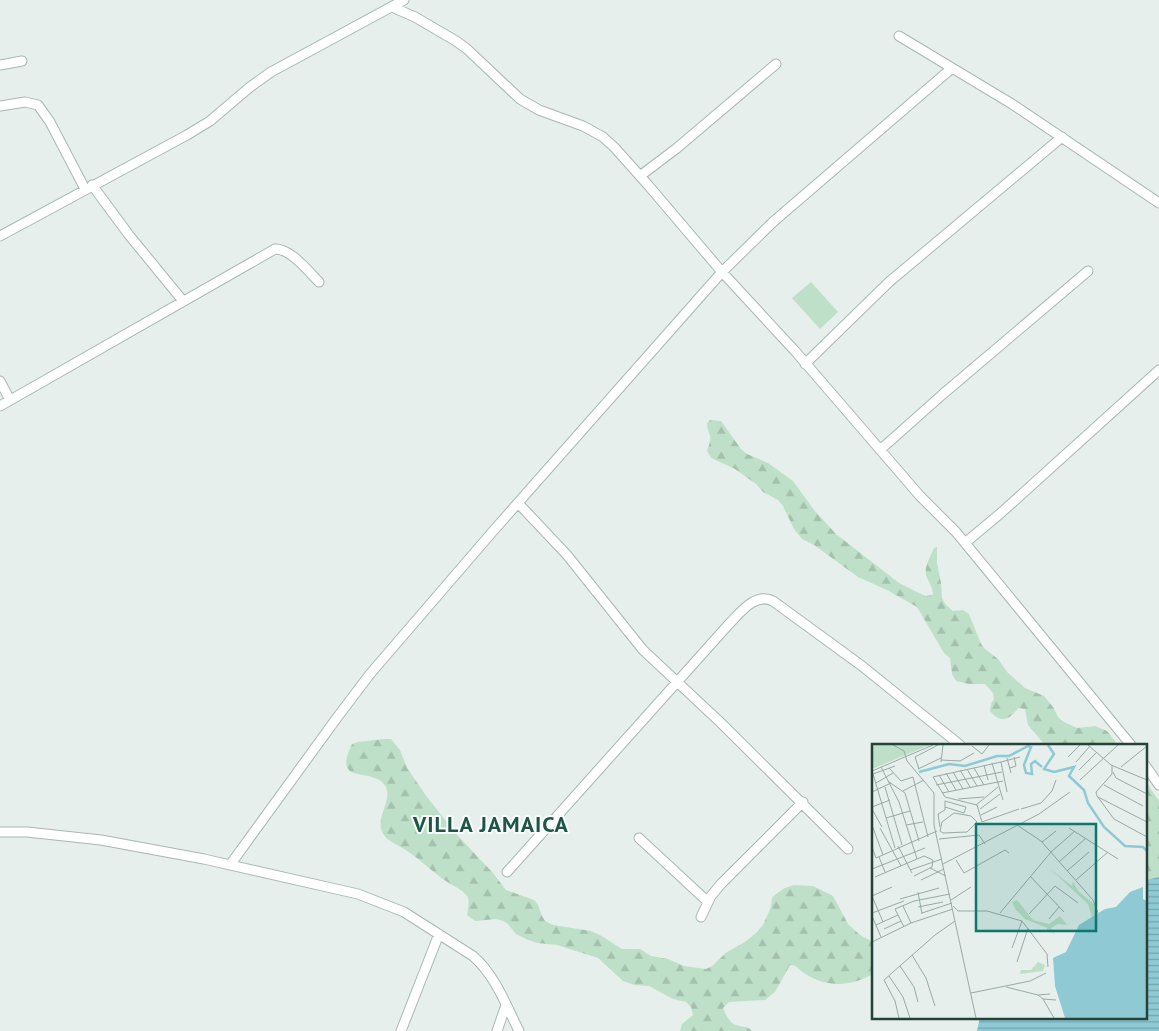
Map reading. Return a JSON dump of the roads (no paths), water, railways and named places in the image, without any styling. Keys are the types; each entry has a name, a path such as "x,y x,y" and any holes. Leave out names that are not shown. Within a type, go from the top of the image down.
{"street":[{"path":"0,236 210,121 271,72 404,0"},
{"path":"392,7 415,17 456,41 479,60 508,89 530,105 583,126 602,137 640,176 722,272 920,496 965,543 1130,744"},
{"path":"899,36 1012,104 1159,204"},
{"path":"0,65 22,61"},
{"path":"640,176 677,148 776,64"},
{"path":"230,864 370,674 722,272 773,222 952,68"},
{"path":"0,106 25,102 38,105 89,187 183,301"},
{"path":"805,364 890,282 1062,137"},
{"path":"0,406 277,249 284,250 301,263 319,282"},
{"path":"880,450 1088,271"},
{"path":"965,543 1159,370"},
{"path":"0,381 10,400"},
{"path":"518,503 567,556 628,633 677,683 803,802 848,849"},
{"path":"507,872 746,607 759,599 768,598 862,666 959,744"},
{"path":"1146,766 1159,785"},
{"path":"701,917 708,902 721,884 803,802"},
{"path":"0,832 27,832 101,840 230,864 376,900 404,912 482,963 506,1005 518,1031"},
{"path":"639,838 708,902"},
{"path":"401,1031 439,934"},
{"path":"497,1031 506,1005"}],"water":[{"path":"1159,877 1159,1031 977,1031 980,1018 1146,1018 1146,880"}],"district":[{"name":"VILLA JAMAICA","path":"491,824"}]}
